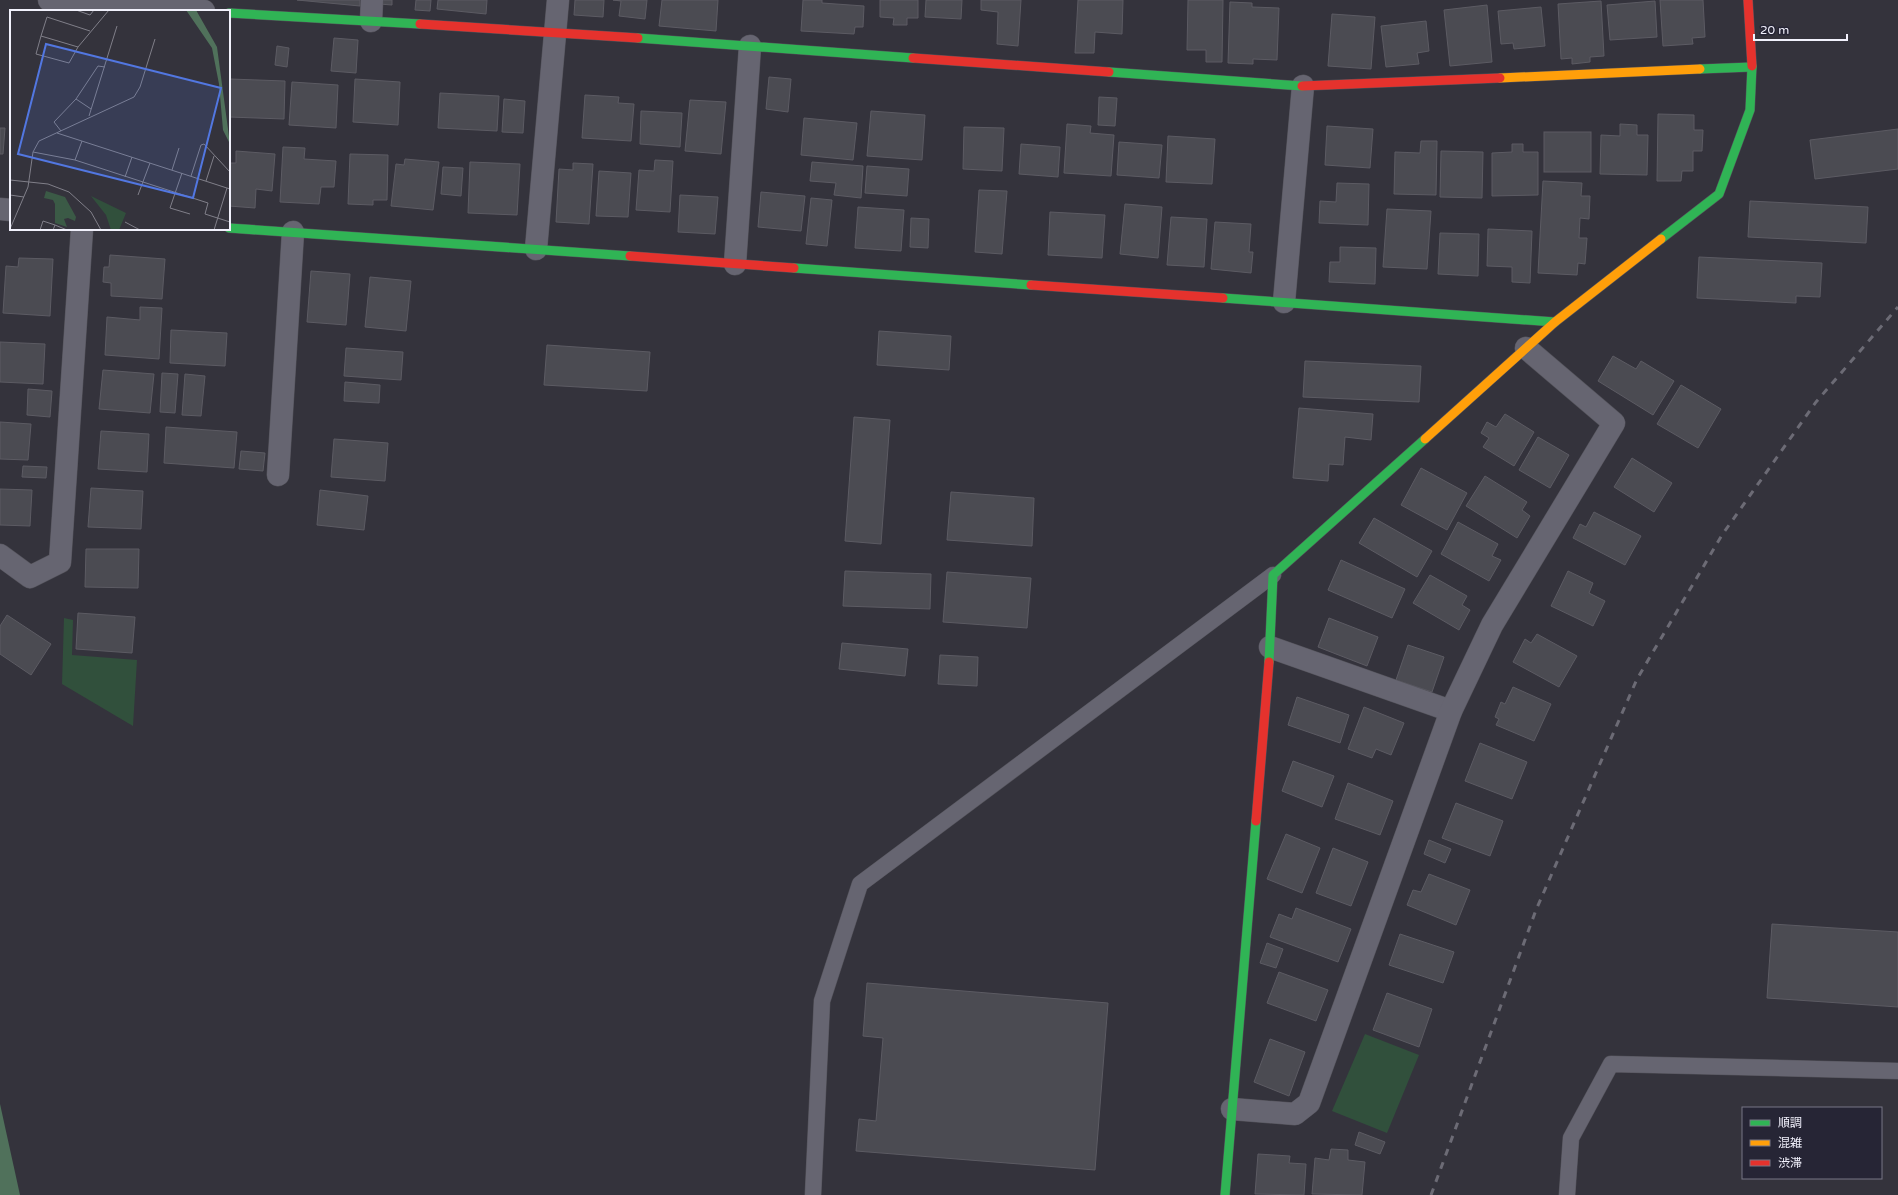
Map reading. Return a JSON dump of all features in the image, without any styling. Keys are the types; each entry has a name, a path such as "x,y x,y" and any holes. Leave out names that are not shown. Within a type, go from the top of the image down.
{"street":[{"path":"49,0 189,10"},
{"path":"536,250 558,0"},
{"path":"1225,1195 1270,646 1273,575 1554,322 1719,194 1750,110 1752,67 1748,0"},
{"path":"230,12 372,11 556,32 1303,86 1752,67"},
{"path":"735,264 750,46"},
{"path":"1284,302 1303,86"},
{"path":"0,209 10,210"},
{"path":"230,228 1554,322"},
{"path":"0,556 30,576 60,562 82,230"},
{"path":"278,474 293,232"},
{"path":"1232,1109 1295,1114 1309,1103 1451,711 1492,625 1614,423 1526,348"},
{"path":"1270,646 1451,711"}],"lane":[{"path":"813,1195 822,1001 860,884 1273,575"},
{"path":"1567,1195 1571,1138 1611,1064 1898,1071"}],"shaded area":[{"path":"64,618 73,620 72,655 137,660 133,726 62,684"},
{"path":"1365,1034 1419,1055 1387,1133 1332,1111"},
{"path":"0,1104 20,1195 0,1195"}],"building":[{"path":"297,0 360,0 360,6"},
{"path":"380,0 392,0 392,5 379,4"},
{"path":"416,0 431,0 430,11 415,10"},
{"path":"438,0 487,0 486,14 437,9"},
{"path":"575,0 604,0 603,17 574,15"},
{"path":"613,0 647,0 645,19 619,16 621,1"},
{"path":"662,0 718,0 716,31 659,26"},
{"path":"803,0 822,0 822,3 864,6 863,27 855,27 854,34 801,31"},
{"path":"880,0 918,0 918,18 907,18 907,25 893,25 894,18 880,17"},
{"path":"926,0 962,0 961,19 925,17"},
{"path":"981,0 1021,0 1018,46 997,44 998,12 981,10"},
{"path":"1078,0 1123,0 1122,34 1095,32 1094,53 1075,53"},
{"path":"1188,0 1223,0 1222,62 1206,62 1206,50 1187,50"},
{"path":"1660,0 1703,0 1705,37 1692,38 1693,44 1663,46"},
{"path":"1601,1 1604,56 1590,57 1590,62 1572,64 1572,58 1561,59 1558,4"},
{"path":"1655,1 1657,37 1610,40 1607,5"},
{"path":"1230,2 1252,3 1252,7 1279,8 1277,60 1253,59 1253,64 1228,63"},
{"path":"1487,5 1492,62 1450,66 1444,10"},
{"path":"1541,7 1545,46 1514,49 1513,43 1501,44 1498,11"},
{"path":"1332,14 1375,17 1371,69 1328,66"},
{"path":"1426,21 1429,51 1417,53 1419,64 1386,67 1381,26"},
{"path":"334,38 358,40 356,73 331,71"},
{"path":"277,46 289,48 287,67 275,65"},
{"path":"769,77 791,79 788,112 766,109"},
{"path":"230,79 285,81 284,119 230,117"},
{"path":"355,79 400,82 398,125 353,122"},
{"path":"292,82 338,85 336,128 289,125"},
{"path":"440,93 499,96 497,131 438,128"},
{"path":"585,95 619,97 618,103 634,104 631,141 582,138"},
{"path":"1099,97 1117,98 1115,126 1098,125"},
{"path":"504,99 525,101 523,133 502,132"},
{"path":"690,100 726,102 721,154 685,151"},
{"path":"641,111 682,113 680,147 640,144"},
{"path":"871,111 925,115 922,160 867,156"},
{"path":"1658,114 1694,115 1694,130 1703,130 1702,151 1693,151 1693,171 1682,171 1681,181 1657,181"},
{"path":"804,118 857,123 853,160 801,155"},
{"path":"1067,124 1091,126 1090,133 1114,135 1111,176 1064,173"},
{"path":"1620,124 1637,125 1637,135 1648,135 1647,175 1600,174 1601,135 1620,136"},
{"path":"1327,126 1373,129 1370,168 1325,165"},
{"path":"964,127 1004,128 1002,171 963,169"},
{"path":"0,128 5,128 3,154 0,154"},
{"path":"1898,129 1898,169 1815,179 1810,140"},
{"path":"1544,132 1591,132 1591,172 1544,172"},
{"path":"1168,136 1215,139 1212,184 1166,182"},
{"path":"1421,141 1437,141 1436,195 1394,194 1395,152 1420,153"},
{"path":"1119,142 1162,145 1159,178 1117,175"},
{"path":"1021,144 1060,147 1058,177 1019,174"},
{"path":"1512,144 1523,144 1523,152 1538,152 1538,195 1492,196 1492,153 1512,152"},
{"path":"283,147 305,148 304,159 336,161 334,187 321,187 319,204 280,202"},
{"path":"236,151 275,154 272,191 256,189 255,208 230,206 230,163 236,163"},
{"path":"1441,151 1483,152 1482,198 1440,197"},
{"path":"350,154 388,155 387,200 373,200 373,205 348,204"},
{"path":"405,159 439,162 433,210 391,206 396,164 404,165"},
{"path":"655,160 673,161 670,212 636,210 639,170 654,171"},
{"path":"470,162 520,164 517,215 468,213"},
{"path":"812,162 863,166 861,198 834,195 836,183 810,181"},
{"path":"573,163 593,164 589,224 556,222 559,169 573,170"},
{"path":"867,166 909,169 907,196 865,193"},
{"path":"443,167 463,168 461,196 441,194"},
{"path":"599,171 631,173 628,217 596,216"},
{"path":"1543,181 1582,183 1581,196 1590,196 1589,219 1580,218 1579,238 1587,238 1585,264 1578,263 1577,275 1538,273"},
{"path":"1337,183 1369,184 1368,225 1319,223 1320,201 1336,202"},
{"path":"979,190 1007,191 1002,254 975,252"},
{"path":"761,192 805,196 801,231 758,227"},
{"path":"680,195 718,197 715,234 678,232"},
{"path":"811,198 832,200 827,246 806,244"},
{"path":"1750,201 1868,207 1866,243 1748,237"},
{"path":"1125,204 1162,207 1158,258 1120,254"},
{"path":"858,207 904,210 901,251 855,248"},
{"path":"1387,209 1431,211 1427,269 1383,267"},
{"path":"1050,212 1105,215 1102,258 1048,255"},
{"path":"1171,217 1207,219 1204,267 1167,265"},
{"path":"911,218 929,219 928,248 910,247"},
{"path":"1215,222 1251,224 1249,252 1253,252 1251,273 1211,269"},
{"path":"1488,229 1532,231 1530,283 1512,282 1512,267 1487,266"},
{"path":"1440,233 1479,234 1478,276 1438,274"},
{"path":"1340,247 1376,248 1375,284 1329,282 1330,262 1340,262"},
{"path":"110,255 165,259 162,299 111,296 111,283 103,282 104,267 109,267"},
{"path":"1699,257 1822,263 1820,297 1796,296 1796,303 1697,298"},
{"path":"19,258 53,259 50,316 3,313 6,266 18,267"},
{"path":"311,271 350,274 346,325 307,322"},
{"path":"370,277 411,281 406,331 365,327"},
{"path":"140,307 162,308 159,359 105,355 107,317 140,320"},
{"path":"171,330 227,333 225,366 170,363"},
{"path":"879,331 951,336 949,370 877,365"},
{"path":"0,342 45,344 43,384 0,382"},
{"path":"547,345 650,352 647,391 544,385"},
{"path":"346,348 403,352 401,380 344,376"},
{"path":"1613,356 1636,369 1641,361 1674,381 1653,415 1598,381"},
{"path":"1305,361 1421,366 1419,402 1303,397"},
{"path":"103,370 154,374 150,413 99,409"},
{"path":"162,373 178,374 175,413 160,412"},
{"path":"185,374 205,376 201,416 182,415"},
{"path":"345,382 380,385 379,403 344,401"},
{"path":"1681,385 1721,409 1698,448 1657,424"},
{"path":"28,389 52,391 50,417 27,415"},
{"path":"1299,408 1373,414 1371,440 1345,437 1343,465 1329,464 1328,481 1293,478"},
{"path":"1505,414 1534,432 1514,466 1483,447 1489,438 1481,433 1487,422 1496,427"},
{"path":"854,417 890,420 881,544 845,541"},
{"path":"0,422 31,424 28,460 0,459"},
{"path":"166,427 237,432 234,468 164,463"},
{"path":"101,431 149,434 147,472 98,469"},
{"path":"1538,437 1569,455 1550,488 1519,470"},
{"path":"334,439 388,443 385,481 331,477"},
{"path":"241,451 265,453 263,471 239,469"},
{"path":"1632,458 1672,483 1654,512 1614,487"},
{"path":"23,466 47,467 46,478 22,477"},
{"path":"1421,468 1467,493 1447,530 1401,505"},
{"path":"1485,476 1527,502 1522,510 1530,516 1517,538 1466,506"},
{"path":"91,488 143,491 141,529 88,527"},
{"path":"0,489 32,490 30,526 0,525"},
{"path":"320,490 368,496 364,530 317,525"},
{"path":"951,492 1034,498 1032,546 947,540"},
{"path":"1594,512 1641,536 1625,565 1573,538 1580,524 1586,527"},
{"path":"1374,518 1432,551 1417,577 1359,543"},
{"path":"1458,522 1498,544 1492,556 1501,560 1489,581 1441,554"},
{"path":"86,549 139,549 138,588 85,587"},
{"path":"1341,560 1405,589 1392,618 1328,590"},
{"path":"845,571 931,574 930,609 843,606"},
{"path":"1568,571 1593,583 1589,593 1605,601 1593,626 1551,606"},
{"path":"947,572 1031,578 1027,628 943,622"},
{"path":"1430,575 1467,596 1462,605 1470,610 1459,630 1413,603"},
{"path":"78,613 135,617 132,653 76,649"},
{"path":"7,615 51,644 31,675 0,654 0,626"},
{"path":"1329,618 1378,637 1367,666 1318,647"},
{"path":"1537,634 1577,656 1559,687 1513,662 1525,639 1531,643"},
{"path":"842,643 908,649 905,676 839,669"},
{"path":"1408,645 1444,657 1432,692 1396,680"},
{"path":"940,655 978,657 977,686 938,684"},
{"path":"1513,687 1551,704 1534,741 1496,725 1499,719 1495,717 1501,702 1505,704"},
{"path":"1297,697 1349,715 1340,743 1288,725"},
{"path":"1364,707 1404,723 1391,755 1376,749 1372,758 1348,749"},
{"path":"1480,743 1527,762 1512,799 1465,781"},
{"path":"1293,761 1334,776 1322,807 1282,791"},
{"path":"1348,783 1393,801 1380,835 1335,819"},
{"path":"1456,803 1503,821 1490,856 1442,838"},
{"path":"1286,834 1320,848 1302,893 1267,879"},
{"path":"1429,840 1451,849 1445,863 1424,854"},
{"path":"1333,848 1368,862 1351,906 1316,893"},
{"path":"1429,874 1470,890 1456,925 1407,905 1413,890 1421,892"},
{"path":"1296,908 1351,929 1338,962 1270,937 1279,914 1292,919"},
{"path":"1772,924 1898,932 1898,1007 1767,998"},
{"path":"1400,934 1454,952 1443,983 1389,965"},
{"path":"1267,943 1283,949 1276,968 1260,963"},
{"path":"1279,972 1328,990 1316,1021 1267,1003"},
{"path":"867,983 1108,1003 1095,1170 856,1151 859,1119 876,1121 883,1038 863,1036"},
{"path":"1387,993 1432,1009 1419,1047 1373,1030"},
{"path":"1270,1039 1305,1052 1289,1096 1254,1082"},
{"path":"1359,1132 1385,1142 1380,1154 1355,1145"},
{"path":"1331,1149 1348,1150 1348,1160 1365,1162 1362,1195 1312,1194 1315,1158 1329,1160"},
{"path":"1258,1154 1290,1156 1289,1163 1306,1164 1304,1195 1255,1194"}],"railway":[{"path":"1431,1195 1536,910 1637,679 1722,535 1816,402 1898,307"}],"traffic: fast":[{"path":"230,13 420,24"},
{"path":"638,38 913,58"},
{"path":"1661,239 1719,194 1750,110 1752,66"},
{"path":"1700,69 1752,67"},
{"path":"1109,72 1302,86"},
{"path":"230,228 630,256"},
{"path":"794,268 1031,285"},
{"path":"1223,298 1555,322"},
{"path":"1269,662 1273,575 1425,439"},
{"path":"1225,1195 1256,821"}],"traffic: slow":[{"path":"1500,78 1700,69"},
{"path":"1425,439 1555,322 1661,239"}],"traffic: jam":[{"path":"1748,0 1752,66"},
{"path":"420,24 638,38"},
{"path":"913,58 1109,72"},
{"path":"1302,86 1500,78"},
{"path":"630,256 794,268"},
{"path":"1031,285 1223,298"},
{"path":"1256,821 1269,662"}]}
